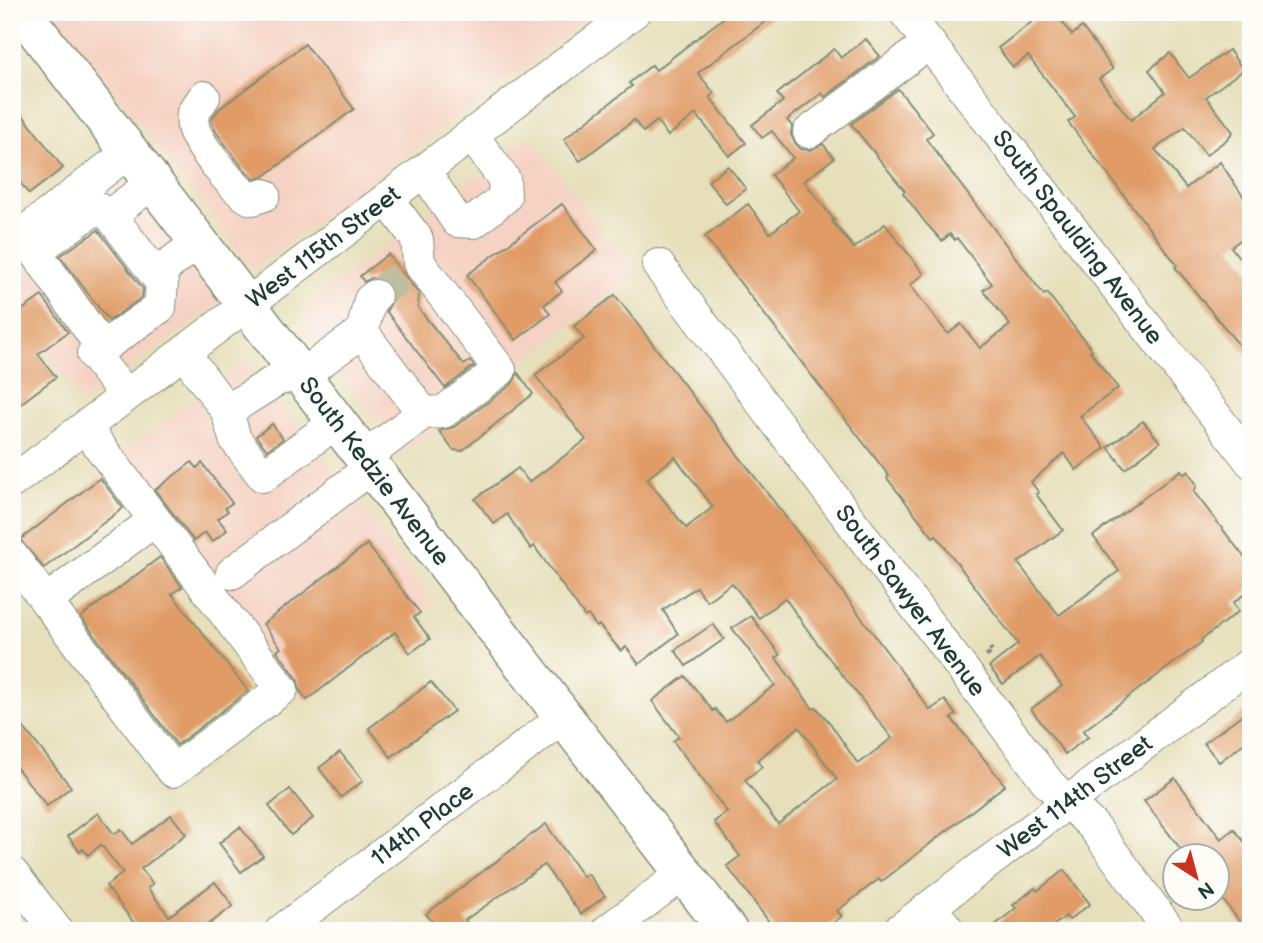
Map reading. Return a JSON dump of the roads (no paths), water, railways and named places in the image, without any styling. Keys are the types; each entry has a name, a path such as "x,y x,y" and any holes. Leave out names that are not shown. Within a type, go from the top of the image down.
{"main road":[{"name":"South Kedzie Avenue","path":"20,19 200,242 729,931"}],"street":[{"name":"West 115th Street","path":"12,482 634,12"},
{"name":"South Spaulding Avenue","path":"905,12 1251,462"},
{"path":"809,132 929,43"},
{"path":"204,97 193,113 195,131 201,141 240,192 252,199 264,195"},
{"path":"424,171 457,221 474,222 505,197 504,179 472,135"},
{"path":"12,242 130,152"},
{"path":"110,215 154,183"},
{"path":"232,573 369,462 423,413 443,412 500,370 411,269 417,239 387,199"},
{"path":"102,348 35,251 96,208 110,215 162,283 160,307 102,348 93,354 126,396"},
{"path":"156,274 200,242"},
{"name":"South Sawyer Avenue","path":"658,265 1049,784 1093,826 1170,931"},
{"path":"227,411 278,379 302,375 362,331 372,298"},
{"path":"362,331 423,413"},
{"path":"184,353 227,411 235,439 263,476 338,421"},
{"path":"12,556 173,771 282,689 85,427"},
{"path":"46,601 155,520"},
{"name":"West 114th Street","path":"898,931 939,919 1069,803 1251,663"},
{"name":"114th Place","path":"284,930 564,717"},
{"path":"12,873 57,931"},
{"path":"607,931 684,873"}],"tunnel":[{"path":"375,296 404,274"}]}
